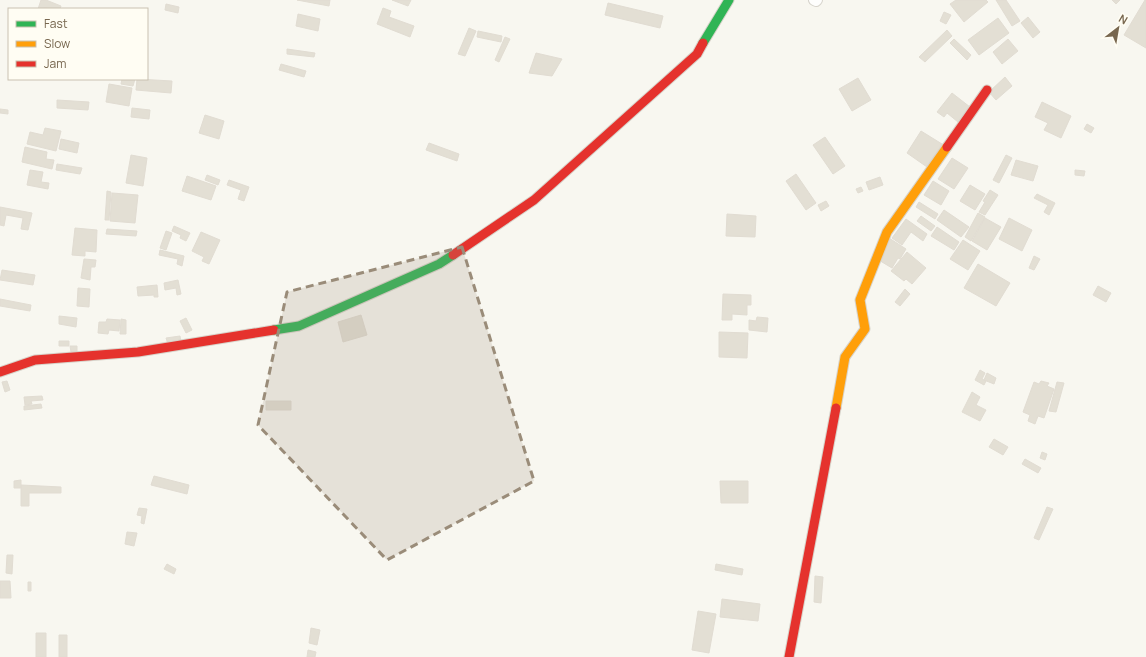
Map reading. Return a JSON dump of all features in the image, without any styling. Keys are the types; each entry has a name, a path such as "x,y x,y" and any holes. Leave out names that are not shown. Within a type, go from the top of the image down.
{"street":[{"path":"0,372 35,360 138,352 300,326 439,264 534,200 697,54 729,0"},
{"path":"789,657 845,357 865,329 860,300 887,232 986,90"}],"highlighted area":[{"path":"462,247 534,481 387,560 258,425 287,292"}],"building":[{"path":"41,0 46,0 61,6 60,8 38,8"},
{"path":"297,0 330,0 329,6"},
{"path":"392,0 411,0 408,6"},
{"path":"956,0 986,0 988,2 964,22 950,4"},
{"path":"996,0 1006,0 1020,21 1012,26"},
{"path":"1112,0 1120,0 1116,4"},
{"path":"1146,0 1146,48 1124,35"},
{"path":"608,3 663,16 660,28 605,15"},
{"path":"166,4 179,7 178,13 165,10"},
{"path":"383,8 391,11 389,17 414,26 410,37 377,24"},
{"path":"944,12 951,15 946,24 940,21"},
{"path":"298,14 320,19 318,31 296,26"},
{"path":"1028,17 1040,32 1033,38 1021,23"},
{"path":"998,18 1009,33 979,55 968,40"},
{"path":"469,28 476,31 465,56 458,54"},
{"path":"947,30 952,36 925,62 919,57"},
{"path":"478,31 502,36 501,42 477,37"},
{"path":"505,37 510,39 499,62 495,60"},
{"path":"954,39 971,55 967,60 950,43"},
{"path":"1008,39 1018,51 1002,64 993,52"},
{"path":"287,49 315,53 314,57 287,54"},
{"path":"536,53 562,59 552,76 529,73"},
{"path":"281,64 306,71 304,77 279,70"},
{"path":"1005,77 1012,86 996,100 989,92"},
{"path":"858,78 871,100 852,111 839,89"},
{"path":"122,80 135,80 133,86 121,84"},
{"path":"137,80 172,81 171,93 136,90"},
{"path":"109,84 132,88 129,106 106,102"},
{"path":"952,93 970,107 958,122 947,113 944,117 937,112"},
{"path":"57,100 89,102 88,110 57,108"},
{"path":"1042,102 1071,116 1061,138 1044,130 1048,123 1035,117"},
{"path":"132,108 150,110 149,119 131,117"},
{"path":"0,109 8,110 8,114 0,113"},
{"path":"205,115 224,121 219,139 199,133"},
{"path":"1087,124 1094,128 1091,133 1084,129"},
{"path":"45,128 61,131 56,151 27,144 30,132 43,135"},
{"path":"921,131 942,144 927,167 907,153"},
{"path":"825,137 845,166 833,174 813,145"},
{"path":"61,139 79,143 77,153 59,149"},
{"path":"429,143 459,154 457,161 426,150"},
{"path":"25,147 47,152 46,159 54,160 52,169 22,162"},
{"path":"131,155 147,158 143,186 126,183"},
{"path":"1006,155 1012,158 999,183 993,180"},
{"path":"952,158 968,168 954,189 938,179"},
{"path":"1016,160 1038,166 1033,181 1011,175"},
{"path":"57,164 82,168 80,174 56,170"},
{"path":"30,170 43,172 41,182 49,183 48,189 27,185"},
{"path":"1075,170 1085,171 1084,176 1075,175"},
{"path":"796,174 816,203 806,210 786,181"},
{"path":"207,175 220,180 218,185 205,180"},
{"path":"187,176 216,186 211,200 182,191"},
{"path":"880,177 883,185 869,190 866,182"},
{"path":"229,180 249,187 244,201 238,199 241,190 227,185"},
{"path":"933,181 949,191 941,205 924,195"},
{"path":"970,185 985,194 975,210 960,201"},
{"path":"861,187 863,191 858,193 856,189"},
{"path":"990,190 998,195 985,215 979,212 985,202 983,201"},
{"path":"107,191 111,192 109,220 105,220"},
{"path":"112,193 138,195 135,223 110,221"},
{"path":"1037,194 1055,203 1049,215 1044,212 1048,205 1034,198"},
{"path":"826,201 829,206 821,211 818,205"},
{"path":"919,202 938,214 935,219 916,207"},
{"path":"0,207 32,213 28,230 21,229 23,218 6,215 4,226 0,225"},
{"path":"944,210 969,227 961,237 937,220"},
{"path":"978,213 985,217 971,241 965,237"},
{"path":"727,214 756,216 755,237 726,236"},
{"path":"921,216 935,226 931,231 917,221"},
{"path":"985,218 1001,227 987,250 972,241"},
{"path":"1009,218 1032,230 1022,251 999,239"},
{"path":"906,219 927,234 923,241 911,232 902,245 892,238"},
{"path":"174,226 190,233 186,241 180,238 181,235 172,231"},
{"path":"937,227 959,242 954,250 931,236"},
{"path":"75,228 97,230 96,252 85,251 85,256 72,255"},
{"path":"107,229 137,231 136,236 106,234"},
{"path":"166,231 172,233 166,250 160,248"},
{"path":"201,232 220,240 209,264 202,261 204,257 192,251"},
{"path":"889,238 906,249 892,268 877,259"},
{"path":"963,240 980,251 968,270 950,259"},
{"path":"160,250 184,256 182,266 177,264 178,259 159,255"},
{"path":"907,252 926,268 912,284 906,279 904,281 891,271"},
{"path":"1034,256 1040,259 1034,270 1029,268"},
{"path":"84,259 96,260 95,267 91,267 90,280 81,278"},
{"path":"978,264 1010,283 996,306 964,288"},
{"path":"2,270 35,275 33,285 0,280"},
{"path":"178,280 181,294 177,295 176,288 165,290 164,283"},
{"path":"157,285 158,297 154,297 154,295 138,296 137,287"},
{"path":"1098,286 1111,293 1106,302 1093,295"},
{"path":"78,288 90,289 89,307 77,306"},
{"path":"905,289 910,294 900,306 895,302"},
{"path":"723,294 751,295 751,305 747,305 747,315 732,314 732,320 722,320"},
{"path":"0,299 31,305 30,311 0,306"},
{"path":"361,315 367,335 343,342 338,322"},
{"path":"59,316 77,318 76,327 59,324"},
{"path":"757,317 768,318 767,332 749,330 749,320 756,321"},
{"path":"186,318 192,330 186,333 180,321"},
{"path":"107,319 120,320 119,331 109,330 108,334 98,333 99,322 106,322"},
{"path":"121,319 126,320 126,334 120,334"},
{"path":"719,332 748,333 747,358 719,357"},
{"path":"180,336 181,342 168,344 166,338"},
{"path":"59,341 69,341 69,346 59,346"},
{"path":"70,346 77,346 77,352 71,352"},
{"path":"980,370 985,373 982,379 986,381 984,385 975,380"},
{"path":"987,373 996,378 994,384 984,380"},
{"path":"7,381 10,390 5,392 2,382"},
{"path":"1041,381 1049,383 1047,386 1054,389 1044,418 1038,416 1035,424 1028,421 1030,415 1023,412 1034,382 1039,384"},
{"path":"1057,382 1064,383 1056,412 1049,411"},
{"path":"972,392 980,397 976,405 986,410 980,421 962,412"},
{"path":"42,396 43,400 31,401 32,404 25,405 24,397"},
{"path":"266,401 291,401 291,410 266,410"},
{"path":"41,404 42,408 24,410 24,406"},
{"path":"994,439 1008,447 1003,455 989,447"},
{"path":"1042,452 1047,454 1045,460 1040,458"},
{"path":"1025,459 1041,468 1038,473 1022,464"},
{"path":"154,476 189,485 187,494 151,485"},
{"path":"21,480 21,488 14,488 14,481"},
{"path":"720,481 748,481 748,503 721,503"},
{"path":"21,485 61,487 61,493 29,493 29,506 21,506"},
{"path":"1047,507 1053,509 1039,540 1034,538"},
{"path":"139,508 147,509 144,524 141,523 142,516 137,515"},
{"path":"127,532 137,533 134,546 125,544"},
{"path":"7,555 13,555 12,574 6,573"},
{"path":"167,564 176,569 174,574 164,569"},
{"path":"716,564 743,569 742,575 715,570"},
{"path":"815,576 823,577 821,603 814,602"},
{"path":"0,581 10,581 11,598 0,598"},
{"path":"28,582 31,582 31,591 28,591"},
{"path":"722,599 760,604 758,621 720,617"},
{"path":"698,611 716,614 709,653 692,650"},
{"path":"311,628 320,630 317,645 309,643"},
{"path":"36,633 46,633 46,657 36,657"},
{"path":"59,635 67,635 67,657 59,657"},
{"path":"308,650 316,652 315,657 307,657"}],"traffic: fast":[{"path":"703,43 729,0"},
{"path":"274,330 299,326 439,264 453,255"}],"traffic: slow":[{"path":"836,408 845,357 865,329 860,300 887,232 947,147"}],"traffic: jam":[{"path":"453,255 534,200 697,54 703,43"},
{"path":"947,147 987,90"},
{"path":"0,372 35,360 138,352 274,330"},
{"path":"789,657 836,408"}]}
